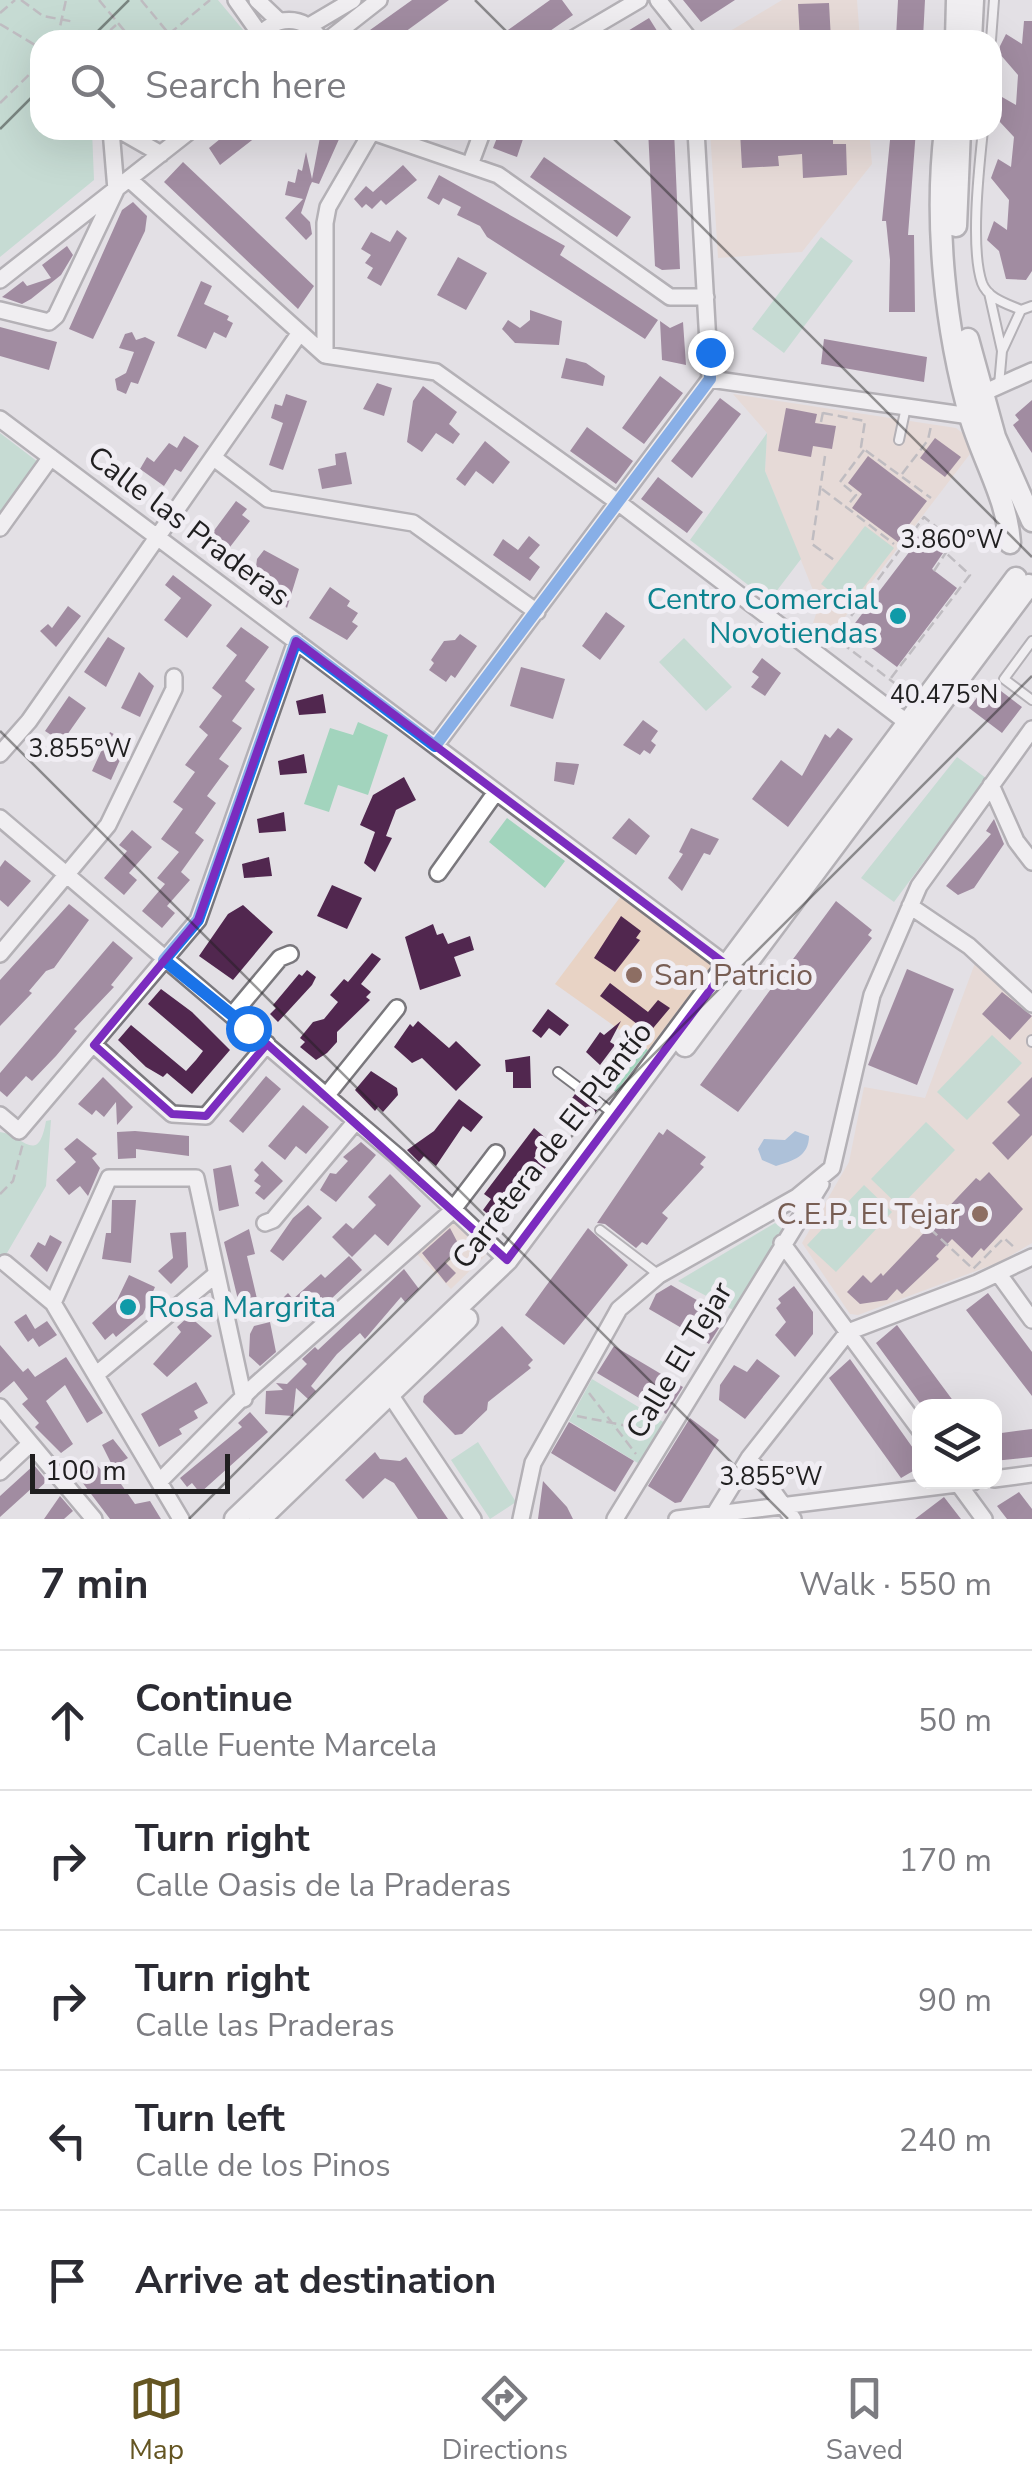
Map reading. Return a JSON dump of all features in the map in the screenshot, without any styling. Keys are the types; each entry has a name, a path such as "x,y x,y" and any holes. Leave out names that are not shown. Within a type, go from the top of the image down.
{"street":[{"path":"236,0 254,30"},
{"path":"256,0 278,21 314,30"},
{"path":"310,26 353,0"},
{"path":"338,30 379,0"},
{"path":"588,30 638,0"},
{"path":"658,0 682,30"},
{"path":"956,30 957,0"},
{"path":"971,30 972,0"},
{"path":"267,30 278,21"},
{"path":"0,310 38,322 49,322 56,316 116,190 115,140"},
{"path":"134,140 161,154"},
{"path":"0,280 178,140"},
{"path":"325,355 325,223 328,208 364,140"},
{"path":"397,140 498,175 670,297 706,297"},
{"path":"470,164 479,140"},
{"path":"435,746 710,379 697,140"},
{"path":"945,140 943,231 950,320 970,416 1008,516 1008,562 1026,583"},
{"path":"960,140 956,228 963,320 990,390 994,437 1032,524 1010,543"},
{"path":"130,180 325,355 436,372 619,503 903,719"},
{"path":"0,754 157,539 299,334"},
{"path":"990,390 1032,372"},
{"path":"710,379 970,416"},
{"name":"Calle las Praderas","path":"0,419 728,966"},
{"path":"0,528 52,457"},
{"path":"214,458 268,499 413,522 538,612"},
{"name":"Carretera de El Plantío","path":"235,1519 507,1260 728,966 903,719 1026,583"},
{"name":"Carretera de El Plantío","path":"260,1519 516,1269 1026,583"},
{"path":"0,1114 19,1130 198,920 296,641"},
{"path":"0,954 108,824 174,689 174,676"},
{"path":"521,1519 533,1462 619,1309 659,1276 773,1208 797,1198 832,1168 872,996 918,886 1032,729"},
{"path":"991,785 1016,842 1032,862"},
{"path":"438,873 496,792"},
{"path":"0,818 356,1121 507,1260"},
{"path":"910,906 969,946 1032,1004"},
{"path":"233,1014 280,958 290,954"},
{"path":"326,1096 397,1008"},
{"path":"94,1046 172,1114 206,1116 267,1044"},
{"path":"264,1223 273,1220 356,1121"},
{"path":"160,1481 453,1209 496,1152"},
{"name":"Calle El Tejar","path":"615,1519 832,1168"},
{"path":"54,1303 109,1178 196,1178 214,1276 244,1399"},
{"path":"773,1208 786,1215 787,1236 848,1332 912,1419"},
{"path":"714,1515 749,1458 848,1332 1029,1258"},
{"path":"5,1262 54,1303 180,1519"},
{"path":"998,1273 1032,1320"},
{"path":"98,1373 214,1276"},
{"path":"389,1394 473,1519"},
{"path":"0,1407 94,1519"},
{"path":"0,1472 30,1444"},
{"path":"749,1458 788,1512"},
{"path":"1002,1478 1032,1474"},
{"path":"677,1519 788,1512 922,1489"},
{"path":"967,1489 984,1519"}],"lane":[{"path":"992,30 994,0"},
{"path":"982,140 978,225 982,283 990,293 1021,310"},
{"path":"990,293 1002,352"},
{"path":"990,390 1021,310 1032,306"},
{"path":"898,440 906,407"},
{"path":"1032,641 1004,680 1032,700"},
{"path":"558,1072 615,1116"},
{"path":"600,1230 659,1276"}],"path":[{"path":"0,14 18,0 61,22 75,22"},
{"path":"59,30 66,0"},
{"path":"98,0 123,30"},
{"path":"174,30 210,0"},
{"path":"144,1 166,30"},
{"path":"0,24 30,42"},
{"path":"110,30 118,24"},
{"path":"0,103 30,74"},
{"path":"900,475 928,440 931,424 927,410"},
{"path":"822,413 865,420 865,449 840,482 856,495 846,508"},
{"path":"865,449 931,498"},
{"path":"825,456 812,544 834,560"},
{"path":"820,488 894,544"},
{"path":"903,719 912,695 835,638 924,517 940,530"},
{"path":"934,570 954,540"},
{"path":"890,680 970,575 946,553"},
{"path":"866,596 872,600"},
{"path":"0,1194 13,1181 24,1148 19,1130"},
{"path":"908,1208 972,1268 1004,1238 1029,1258"},
{"path":"580,1379 609,1423 646,1466"},
{"path":"561,1412 666,1433"}],"highlighted area":[{"path":"296,641 728,966 507,1260 267,1044 206,1116 172,1114 94,1045 198,920"}],"shaded area":[{"path":"782,0 857,0 859,30 732,30"},
{"path":"711,140 870,140 872,164 802,252 718,258"},
{"path":"733,394 956,428 965,435 970,454 825,643 810,632 819,605 765,471 767,433"},
{"name":"San Patricio","path":"621,896 712,965 648,1050 555,984"},
{"path":"975,963 1032,1016 1032,1243 1000,1262 858,1315 850,1314 802,1243 849,1162 864,1087 925,1098"},
{"path":"454,1219 488,1253 451,1289 414,1251"}],"green space":[{"path":"0,0 218,0 243,30 30,30 30,140 92,140 94,180 0,257"},
{"path":"821,237 853,261 784,353 752,329"},
{"path":"0,433 38,462 0,512"},
{"path":"767,433 765,471 801,559 769,601 690,540"},
{"path":"865,526 894,548 849,606 821,584"},
{"path":"684,638 732,687 706,711 659,662"},
{"path":"358,722 388,735 368,795 338,785 329,812 304,804 330,728 353,735"},
{"path":"957,757 986,778 894,902 861,878"},
{"path":"507,818 565,861 545,888 489,842"},
{"path":"992,1035 1022,1063 967,1120 937,1092"},
{"path":"631,1038 648,1050 616,1092 600,1080"},
{"path":"51,1120 46,1186 0,1265 0,1132 34,1145 43,1135 46,1121"},
{"path":"926,1122 955,1150 900,1207 871,1179"},
{"path":"864,1185 892,1212 836,1272 807,1245"},
{"path":"775,1223 782,1229 733,1310 678,1281"},
{"path":"592,1379 665,1423 641,1465 569,1421"},
{"path":"478,1442 516,1502 490,1519 451,1460"}],"water":[{"path":"795,1131 809,1136 799,1157 776,1166 762,1160 758,1149 764,1139 785,1140"}],"building":[{"path":"412,0 449,0 408,30 370,30"},
{"path":"550,0 562,0 573,15 551,30 508,30"},
{"path":"683,0 735,0 701,22"},
{"path":"898,0 925,0 923,30 896,30"},
{"path":"829,3 830,30 799,30 798,4"},
{"path":"649,18 656,30 629,30"},
{"path":"1024,21 1032,21 1032,271 1026,280 1006,279 999,251 987,240 994,221 1007,230 1009,200 991,178 998,159 1011,167 1014,137 1002,124 1002,97 1016,105 1018,75 1002,56 1002,42 1006,34 1022,44"},
{"path":"219,140 252,140 220,165 209,148"},
{"path":"319,140 339,140 319,184 312,182 301,213 310,222 312,234 306,240 285,218 303,199 285,195 288,181 295,183 298,169 302,171 306,152 312,179"},
{"path":"496,140 523,140 517,157 493,148"},
{"path":"649,140 674,140 680,269 662,270 655,266"},
{"path":"740,140 833,140 833,144 846,144 847,175 803,178 802,154 778,156 779,166 742,168"},
{"path":"890,140 915,140 908,235 914,235 915,312 889,312 890,260 886,221 882,221"},
{"path":"544,157 631,217 617,237 530,177"},
{"path":"183,162 314,286 298,309 164,182"},
{"path":"403,165 417,180 386,205 381,200 372,209 366,204 362,208 354,199 366,186 373,192"},
{"path":"439,175 565,246 560,255 658,320 645,339 487,237 480,226 457,215 461,207 443,198 439,205 427,198"},
{"path":"133,202 147,216 145,231 93,339 69,329 122,210"},
{"path":"397,230 407,238 381,286 367,278 373,268 365,263 371,255 361,249 371,232 390,242"},
{"path":"67,246 73,255 61,275 31,299 22,304 2,297 23,281 27,286 51,278 42,265"},
{"path":"458,257 487,273 466,310 437,295"},
{"path":"201,281 212,286 204,304 229,316 227,320 233,323 226,338 214,332 206,349 177,336"},
{"path":"530,310 562,321 559,345 515,343 502,329 508,320 520,328 530,320"},
{"path":"660,321 670,328 683,322 686,365 662,360"},
{"path":"0,327 57,342 49,370 0,356"},
{"path":"132,332 136,340 145,337 155,342 138,384 131,382 126,394 117,390 115,379 126,373 134,352 119,348 125,334"},
{"path":"824,339 927,357 924,382 821,364"},
{"path":"566,358 586,363 605,376 603,386 561,378"},
{"path":"660,376 683,393 644,444 622,428"},
{"path":"377,383 392,388 384,416 363,409"},
{"path":"423,386 457,412 449,424 460,434 453,444 436,433 422,452 407,442 413,401"},
{"path":"286,394 307,401 283,470 269,465 283,423 271,418 275,404 282,406"},
{"path":"720,398 741,414 692,478 671,461"},
{"path":"1032,400 1032,453 1013,425 1019,420 1015,415"},
{"path":"786,408 817,414 815,423 836,426 832,449 813,446 811,457 778,451"},
{"path":"587,427 633,461 616,484 570,451"},
{"path":"184,436 199,446 181,472 175,469 164,486 140,469 147,457 154,462 169,443 177,448"},
{"path":"935,438 961,457 945,477 920,458"},
{"path":"485,441 510,462 493,484 476,471 465,486 456,479"},
{"path":"346,452 352,484 322,489 318,469 336,465 335,454"},
{"name":"Centro Comercial Novotiendas","path":"868,456 927,501 908,526 943,553 932,569 957,588 897,667 849,631 910,551 852,508 862,494 848,483"},
{"path":"658,477 703,512 687,533 641,499"},
{"path":"236,501 247,509 242,515 250,521 230,547 224,542 219,549 207,540"},
{"path":"529,536 540,545 529,558 540,567 530,581 493,555 503,539 518,550"},
{"path":"264,550 299,569 287,608 255,574 257,559"},
{"path":"173,575 212,605 187,638 164,620 181,598 165,585"},
{"path":"330,587 350,601 347,606 358,613 352,622 358,626 347,640 309,618"},
{"path":"68,606 81,616 56,647 40,631 48,624 52,628"},
{"path":"606,612 625,626 600,660 582,646"},
{"path":"241,627 269,647 245,681 255,689 232,721 242,728 219,759 229,766 207,796 216,803 195,833 204,840 181,872 190,880 167,906 175,913 162,928 142,911 165,884 157,878 179,852 161,839 183,809 173,802 195,772 185,765 208,735 199,727 222,696 212,688 237,655 226,646"},
{"path":"460,634 477,646 455,678 451,675 446,682 429,670 434,663 431,660 444,641 455,640"},
{"path":"108,637 125,648 106,687 84,672"},
{"path":"762,658 781,673 765,696 751,687 759,677 752,672"},
{"path":"521,667 565,679 553,719 510,706"},
{"path":"139,672 154,686 140,717 121,708"},
{"path":"982,691 994,700 1001,691 1022,707 1002,733 969,708"},
{"path":"323,694 326,713 299,715 296,701"},
{"path":"69,696 86,708 62,742 45,731"},
{"path":"643,720 658,731 651,741 656,745 650,754 644,750 640,755 623,745"},
{"path":"838,728 853,739 788,827 752,799 781,760 802,776 825,734 830,738"},
{"path":"110,732 128,742 111,780 92,771"},
{"path":"304,754 307,773 280,775 278,761"},
{"path":"556,762 579,764 574,785 554,781"},
{"path":"404,777 416,800 396,810 386,836 392,838 375,872 364,863 375,832 360,825 373,795"},
{"path":"284,812 286,831 259,833 257,819"},
{"path":"629,818 650,836 636,855 612,838"},
{"path":"994,819 1004,844 974,888 958,895 946,886 991,834 986,831"},
{"path":"691,828 719,839 710,855 704,853 682,891 668,878 683,854 679,852"},
{"path":"132,830 152,847 129,873 137,880 124,895 104,878 127,851 119,845"},
{"path":"269,857 272,876 244,878 242,864"},
{"path":"5,860 31,881 8,907 0,900 0,867"},
{"path":"332,885 362,898 347,929 317,916"},
{"path":"836,901 872,930 868,935 872,938 738,1112 700,1085"},
{"path":"69,904 89,920 54,968 46,971 29,991 32,993 0,1026 0,980"},
{"path":"243,905 273,932 233,980 199,956 228,914"},
{"path":"621,916 641,931 636,938 640,940 615,972 594,958"},
{"path":"433,924 437,935 443,933 448,944 470,936 474,950 454,957 461,976 420,990 405,937"},
{"path":"113,941 133,958 111,985 114,987 32,1081 26,1076 7,1097 0,1091 0,1073"},
{"path":"372,953 381,959 361,984 371,992 366,997 370,1000 337,1032 337,1042 316,1060 300,1047 305,1042 300,1038 313,1022 324,1019 338,1002 330,995 344,979 348,982"},
{"path":"907,969 954,989 917,1085 868,1065"},
{"path":"307,970 316,977 312,985 278,1022 270,1014 276,1008 273,1005"},
{"path":"610,983 648,1012 658,1000 670,1008 649,1033 600,996"},
{"path":"161,989 192,1012 230,1050 192,1094 167,1073 163,1077 146,1067 118,1040 131,1025 186,1071 196,1060 203,1051 148,1004"},
{"path":"1002,992 1032,1016 1010,1040 982,1014"},
{"path":"548,1009 569,1025 560,1036 549,1028 541,1038 532,1031"},
{"path":"418,1021 449,1048 456,1041 481,1065 456,1091 422,1058 412,1063 394,1047 410,1024 413,1027"},
{"path":"621,1021 610,1042 615,1045 600,1065 586,1052 600,1032 604,1035"},
{"path":"530,1056 531,1088 513,1088 513,1072 506,1072 505,1060"},
{"path":"371,1071 397,1088 398,1095 383,1112 378,1107 375,1111 355,1090"},
{"path":"266,1076 281,1089 243,1133 229,1121"},
{"path":"103,1077 133,1107 117,1125 116,1102 104,1117 96,1110 92,1115 78,1104"},
{"path":"1032,1077 1032,1135 1008,1160 992,1143 1020,1115 1007,1102"},
{"path":"575,1094 597,1110 582,1129 572,1122 577,1116 566,1107"},
{"path":"459,1099 483,1117 471,1132 463,1126 436,1166 424,1156 419,1162 407,1150 434,1131"},
{"path":"303,1105 329,1127 306,1154 296,1146 285,1160 268,1146"},
{"path":"534,1128 548,1140 534,1158 546,1167 531,1186 522,1179 516,1181 491,1217 483,1210 491,1199 484,1194"},
{"path":"667,1129 706,1157 700,1164 704,1167 662,1213 668,1218 647,1245 642,1242 636,1248 605,1224 597,1223 659,1132 663,1135"},
{"path":"117,1132 189,1136 189,1156 136,1149 136,1158 118,1159"},
{"path":"77,1138 97,1154 92,1158 100,1168 88,1196 80,1186 69,1195 56,1180 76,1162 64,1149"},
{"path":"361,1142 376,1155 336,1202 320,1190 330,1173 336,1174 348,1161 343,1157"},
{"path":"262,1161 283,1181 264,1200 255,1193 261,1186 254,1181 259,1175 254,1170"},
{"path":"231,1165 239,1206 219,1211 213,1169"},
{"path":"989,1172 1023,1209 984,1251 981,1248 972,1258 952,1239 936,1256 939,1259 902,1294 897,1289 887,1300 860,1304 847,1292 863,1275 871,1283 881,1273 883,1276 976,1178 980,1181"},
{"path":"390,1174 421,1206 388,1246 375,1234 352,1257 332,1237 346,1223 353,1229 376,1205 368,1197"},
{"path":"112,1200 136,1200 131,1263 102,1259 106,1233 111,1233"},
{"path":"308,1205 322,1218 283,1261 270,1251 293,1218"},
{"path":"450,1228 460,1247 445,1262 456,1273 446,1283 422,1253"},
{"path":"588,1228 628,1265 564,1345 525,1315"},
{"path":"249,1229 255,1254 247,1256 258,1303 240,1308 224,1242"},
{"path":"186,1232 188,1267 171,1284 158,1271 173,1258 170,1233"},
{"path":"50,1235 62,1242 47,1272 30,1256 38,1242 45,1246"},
{"path":"349,1256 362,1270 314,1315 305,1305 294,1316 280,1301 288,1293 293,1299"},
{"path":"404,1269 419,1289 405,1302 401,1297 365,1339 360,1333 337,1354 311,1386 316,1391 308,1399 296,1388 293,1416 265,1414 266,1391 283,1390 276,1383 287,1384 307,1364 302,1359 315,1347 318,1350"},
{"name":"Rosa Margrita","path":"129,1275 155,1287 143,1314 116,1337 113,1333 105,1340 92,1323 117,1300"},
{"path":"671,1285 726,1317 709,1344 649,1309 656,1294"},
{"path":"794,1286 813,1312 813,1334 795,1357 775,1335 786,1322 776,1308 781,1303 778,1299"},
{"path":"988,1293 1032,1352 1032,1396 966,1310"},
{"path":"26,1314 35,1329 47,1321 57,1335 39,1347 33,1338 28,1342 14,1322"},
{"path":"189,1316 212,1336 167,1377 153,1364 181,1332 177,1327"},
{"path":"270,1322 276,1352 260,1366 249,1356 250,1334 254,1326"},
{"path":"897,1325 952,1399 917,1399 876,1343"},
{"path":"502,1326 533,1360 528,1365 531,1368 488,1402 487,1410 462,1434 455,1435 423,1402 424,1396"},
{"path":"0,1345 23,1372 28,1368 35,1377 66,1357 103,1413 87,1423 65,1385 46,1401 73,1444 61,1453 35,1427 39,1423 22,1404 28,1399 14,1381 0,1393"},
{"path":"614,1346 683,1387 666,1414 597,1373"},
{"path":"757,1359 780,1376 745,1419 719,1400 720,1385 734,1365 747,1372"},
{"path":"850,1359 912,1447 912,1472 901,1478 829,1378"},
{"path":"196,1382 208,1403 194,1411 198,1418 179,1429 182,1434 159,1447 141,1414"},
{"path":"250,1412 268,1432 200,1493 192,1483 187,1487 180,1478 242,1427 238,1423"},
{"path":"690,1418 719,1440 681,1502 675,1503 648,1486"},
{"path":"569,1422 634,1461 615,1492 551,1453"},
{"path":"1032,1429 1032,1457 1002,1460 1002,1433"},
{"path":"113,1439 128,1458 113,1467 102,1445"},
{"path":"375,1452 380,1459 400,1461 406,1457 448,1519 418,1519 394,1483 385,1478 363,1499 345,1480"},
{"path":"95,1463 108,1478 114,1474 135,1504 150,1501 161,1519 110,1519 79,1478"},
{"path":"34,1465 47,1481 36,1491 32,1488 0,1517 0,1496"},
{"path":"543,1481 567,1507 573,1519 538,1519"},
{"path":"1019,1492 1032,1509 1032,1519 1007,1519 997,1506"},
{"path":"60,1496 73,1511 64,1519 44,1519"},
{"path":"944,1497 961,1519 915,1519"}],"place":[{"name":"Centro Comercial Novotiendas","path":"898,616"},
{"name":"San Patricio","path":"634,975"},
{"name":"C.E.P. El Tejar","path":"980,1214"},
{"name":"Rosa Margrita","path":"128,1307"}],"route":[{"path":"248,1028 164,960 198,920 296,641 435,746 710,379 710,352"}]}
